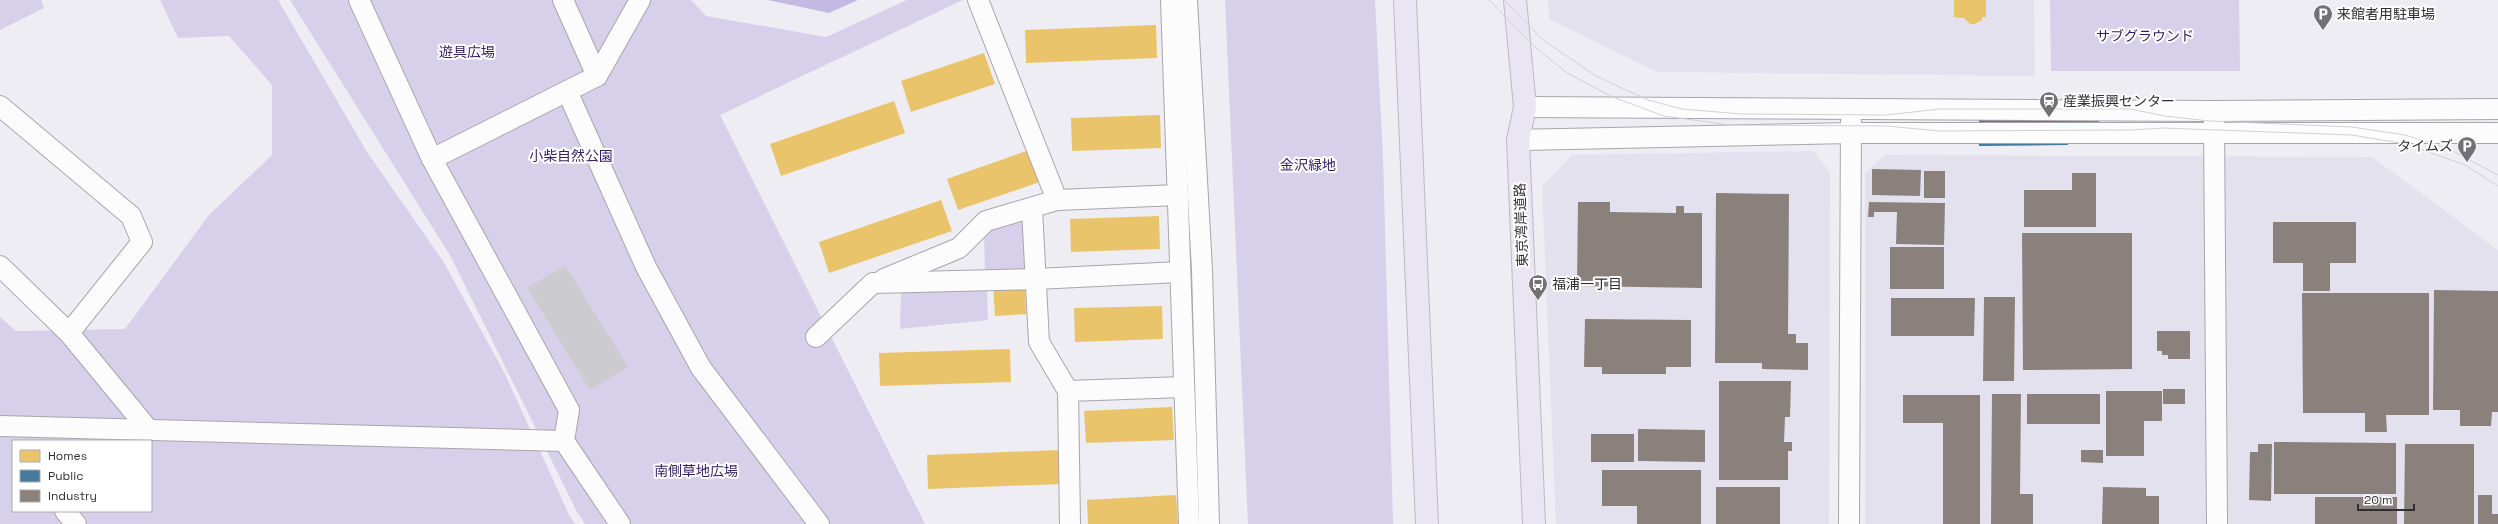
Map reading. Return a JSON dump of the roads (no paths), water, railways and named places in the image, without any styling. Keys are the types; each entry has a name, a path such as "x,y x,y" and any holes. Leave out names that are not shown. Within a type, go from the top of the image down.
{"highway":[{"path":"1404,0 1426,524"},
{"path":"1411,141 1418,92 1417,0"},
{"name":"東京湾岸道路","path":"1516,0 1525,107 1518,140 1534,524"}],"street":[{"path":"359,0 432,159 569,410 564,441 620,524"},
{"path":"563,0 597,76"},
{"path":"432,159 597,76 640,0"},
{"path":"978,0 1057,200"},
{"path":"1171,0 1188,524"},
{"path":"1187,0 1202,270 1209,524"},
{"path":"567,92 646,267 701,368 819,524"},
{"path":"0,106 131,216 142,242 69,333"},
{"path":"1525,107 2214,111 2498,109"},
{"path":"1849,524 1851,109"},
{"path":"2214,111 2217,524"},
{"path":"1518,140 1851,133 2498,133"},
{"path":"816,337 873,283 959,248 986,221 1057,200 1178,195"},
{"path":"1032,208 1039,342 1068,391 1070,524"},
{"path":"0,266 69,333 148,429"},
{"path":"873,283 1036,279 1180,272"},
{"path":"1068,391 1184,387"},
{"path":"0,426 47,435 148,429 564,441"},
{"path":"66,512 76,524"}],"tram line":[{"path":"1489,0 1537,49 1566,72 1610,96 1664,116 1730,125 1887,126 1939,131 2130,130 2163,128 2352,135 2400,143 2429,152 2465,165 2498,186"},
{"path":"1504,0 1543,40 1598,77 1648,100 1682,109 1741,114 1886,115 1940,109 2130,109 2165,116 2209,121 2352,127 2405,135 2449,149 2498,175"}],"place":[{"name":"来館者用駐車場","path":"2323,31"},
{"name":"産業振興センター","path":"2049,118"},
{"name":"タイムズ","path":"2467,163"},
{"name":"福浦一丁目","path":"1538,301"}],"park label":[{"name":"サブグラウンド","path":"2145,36"},
{"name":"遊具広場","path":"467,52"},
{"name":"小柴自然公園","path":"571,156"},
{"name":"金沢緑地","path":"1308,165"},
{"name":"南側草地広場","path":"696,471"}]}
